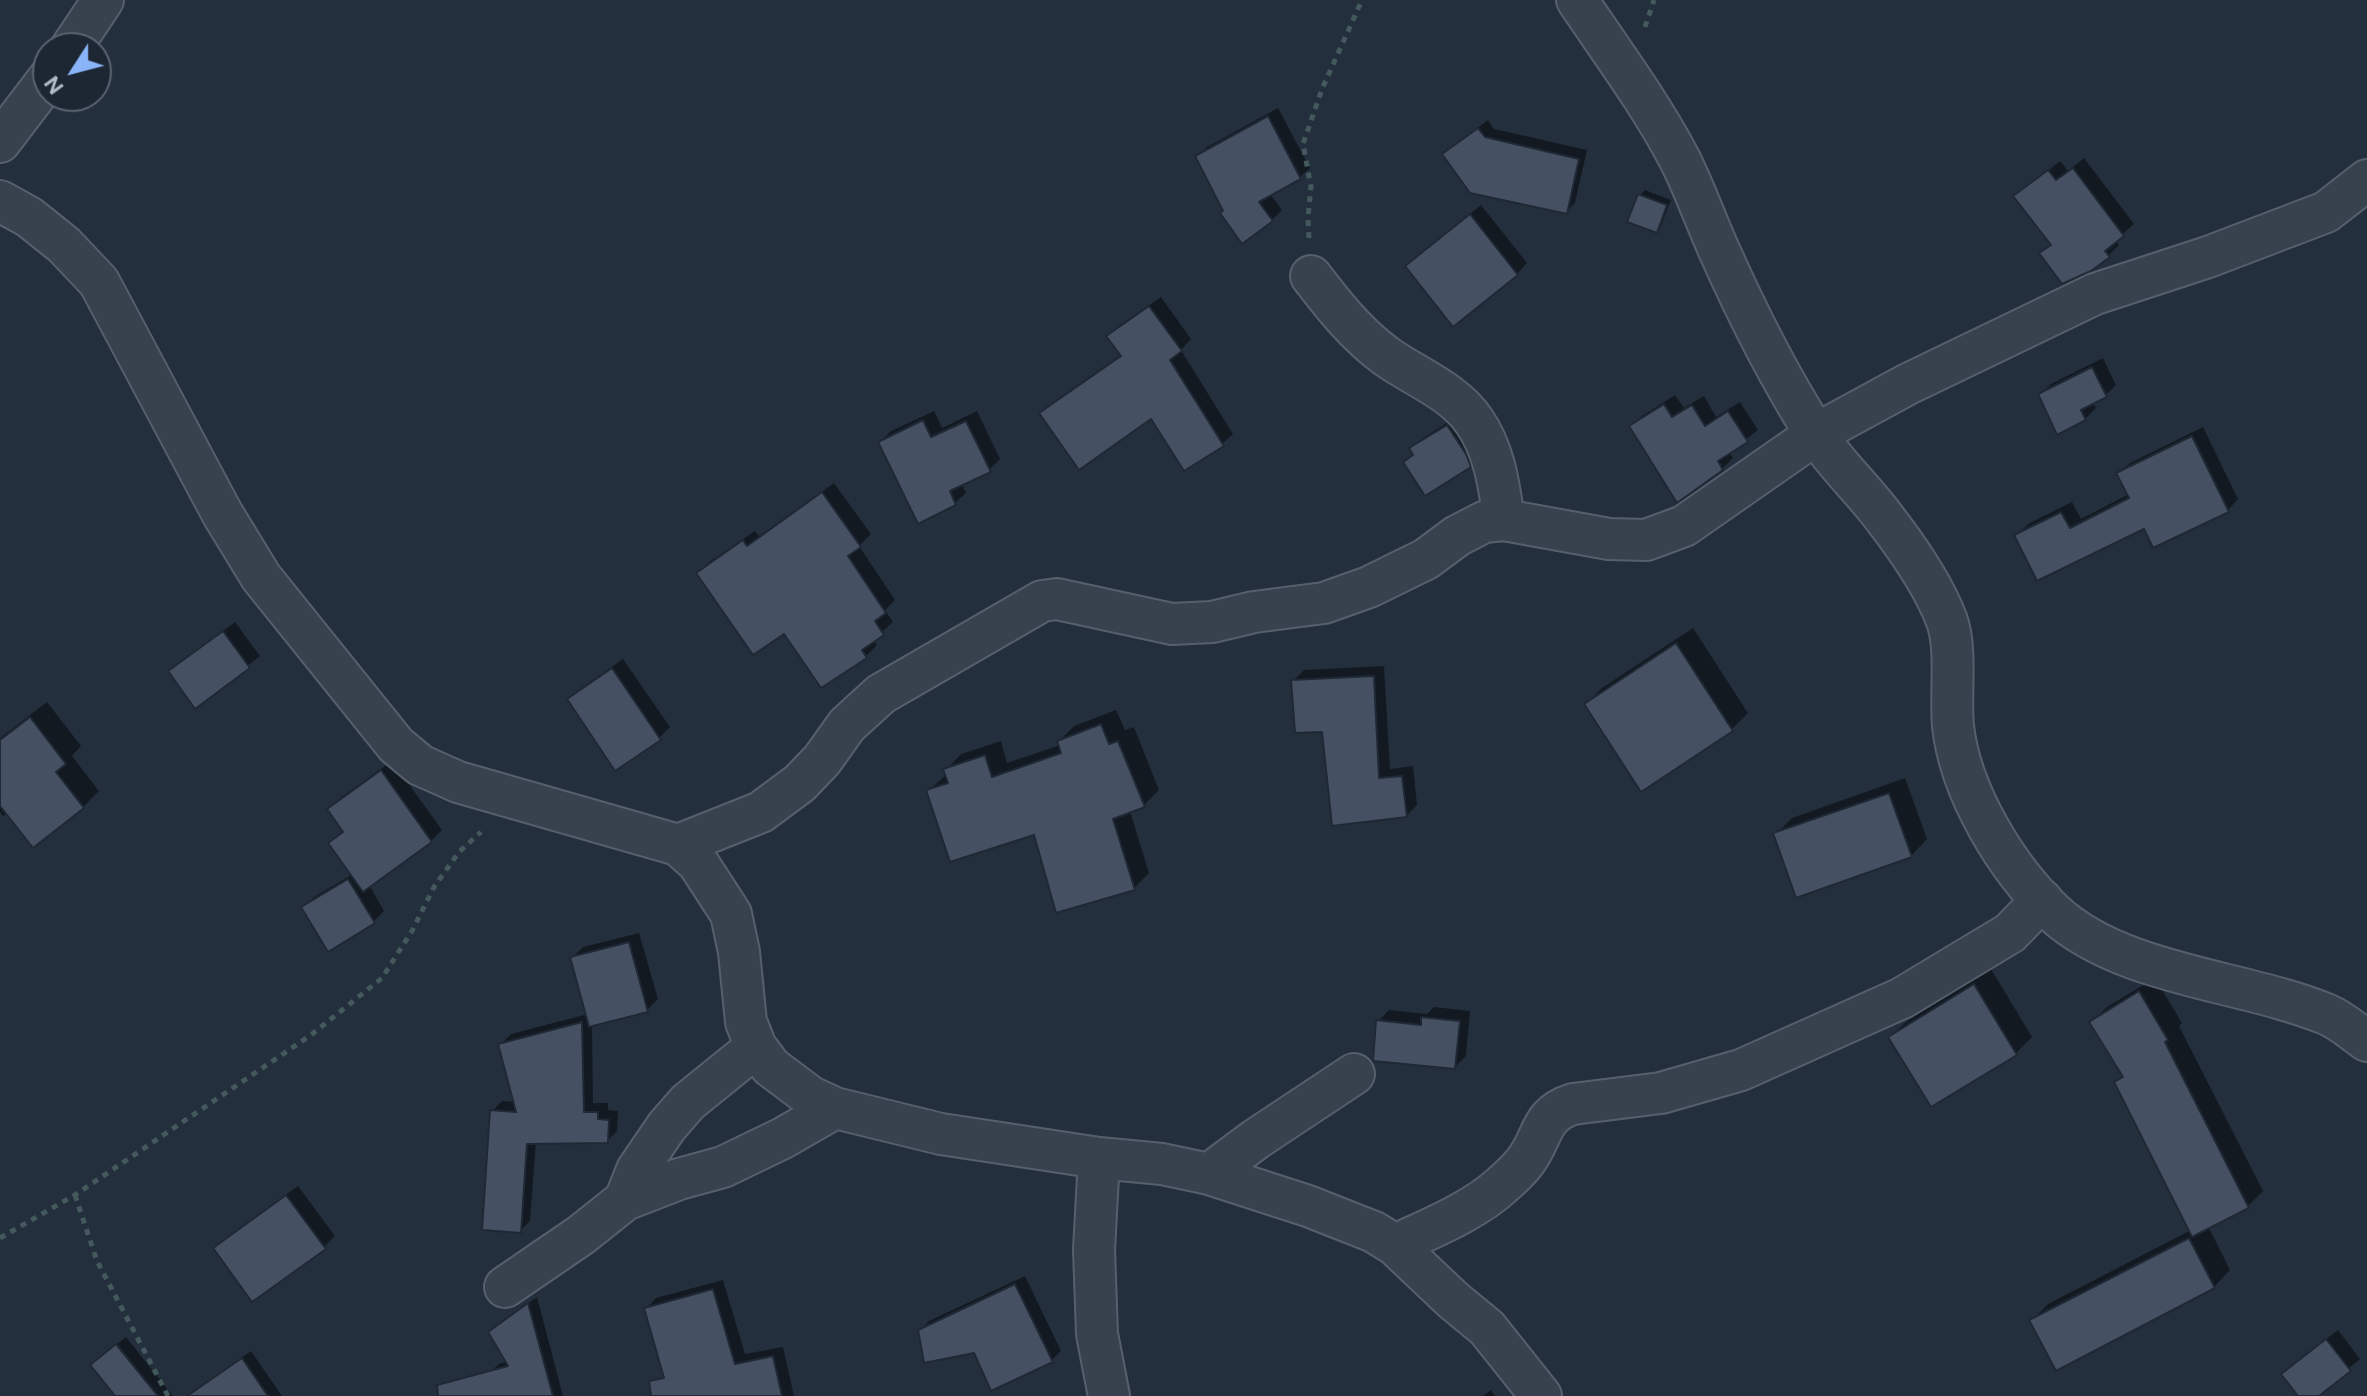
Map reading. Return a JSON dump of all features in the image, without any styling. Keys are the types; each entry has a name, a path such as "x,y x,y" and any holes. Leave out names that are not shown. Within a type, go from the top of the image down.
{"street":[{"path":"82,32 103,0"},
{"path":"1577,0 1680,159 1753,321 1816,434 1886,519 1923,575 1948,624 1953,726 1962,768 1979,812 2021,877 2055,914 2102,946 2187,975 2265,994 2330,1015 2367,1041"},
{"path":"0,142 32,100"},
{"path":"678,845 761,812 800,783 822,760 847,725 881,694 1042,601 1057,599 1172,624 1212,622 1254,612 1324,603 1369,587 1412,566 1484,522 1504,520 1609,539 1646,540 1684,526 1816,434 1908,384 2095,294 2208,257 2326,212 2367,180"},
{"path":"0,201 29,217 64,245 99,282 208,488 261,577 396,745 420,765 458,782 678,845 698,863 731,914 739,952 746,1022 756,1047 771,1067 790,1082 811,1097 835,1108 941,1134 1099,1158 1162,1164 1209,1174 1308,1206 1374,1232 1395,1245 1487,1328 1541,1396"},
{"path":"1311,276 1338,311 1366,339 1443,392 1473,419 1487,444 1498,477 1504,520"},
{"path":"1395,1245 1443,1223 1499,1188 1526,1162 1550,1115 1560,1108 1661,1093 1741,1070 1902,998 2010,933 2042,900"},
{"path":"625,1200 637,1170 667,1126 688,1102 756,1047"},
{"path":"1209,1174 1354,1074"},
{"path":"505,1287 581,1235 625,1200 679,1179 723,1167 835,1108"},
{"path":"1099,1158 1094,1250 1097,1334 1109,1396"}],"path":[{"path":"1311,276 1308,217 1311,187 1303,144 1322,89 1362,0"},
{"path":"0,1238 75,1195 311,1035 382,978 412,931 434,887 459,852 519,800"},
{"path":"75,1195 97,1261 168,1396"}],"building":[{"path":"1268,116 1301,179 1259,202 1273,221 1242,244 1220,213 1223,211 1195,156"},
{"path":"1478,128 1485,137 1579,159 1567,214 1470,193 1442,154"},
{"path":"2073,168 2124,236 2105,251 2110,257 2091,271 2062,284 2039,253 2051,245 2013,196 2048,170 2056,180"},
{"path":"1638,194 1667,205 1657,233 1627,222"},
{"path":"1470,214 1518,275 1453,327 1405,266"},
{"path":"1149,306 1182,351 1170,360 1224,446 1184,471 1151,419 1079,470 1039,413 1121,356 1106,336"},
{"path":"2092,367 2107,397 2081,410 2086,420 2057,435 2038,394"},
{"path":"1664,404 1672,417 1692,405 1705,426 1728,411 1748,442 1718,461 1723,470 1677,503 1629,426"},
{"path":"923,420 931,437 966,421 991,472 950,491 956,505 918,524 878,442"},
{"path":"1447,425 1471,467 1425,496 1403,462 1413,455 1409,448"},
{"path":"2192,436 2229,512 2153,548 2144,529 2037,581 2014,535 2061,512 2070,528 2129,498 2116,473"},
{"path":"822,492 861,547 848,556 886,613 875,621 884,635 862,650 867,658 821,688 784,634 753,655 696,573 743,540 747,546"},
{"path":"223,631 250,668 195,709 168,671"},
{"path":"1676,643 1733,731 1641,792 1584,704"},
{"path":"612,668 661,740 615,771 567,699"},
{"path":"1374,676 1379,778 1402,776 1407,817 1332,826 1322,732 1295,733 1291,680"},
{"path":"30,717 66,764 56,772 84,808 33,848 0,806 0,740"},
{"path":"1101,724 1109,744 1118,741 1145,807 1113,819 1135,890 1056,913 1034,835 950,862 926,790 948,783 943,769 985,755 992,777 1061,753 1057,741"},
{"path":"381,770 432,842 363,892 328,843 343,832 327,809"},
{"path":"1889,793 1912,857 1796,898 1773,833"},
{"path":"348,879 375,923 328,952 301,907"},
{"path":"629,942 648,1012 589,1027 570,957"},
{"path":"1974,984 2017,1055 1931,1107 1888,1037"},
{"path":"2139,991 2168,1040 2165,1042 2249,1208 2192,1237 2114,1082 2123,1077 2089,1022"},
{"path":"1421,1017 1460,1021 1455,1069 1373,1061 1376,1020 1421,1025"},
{"path":"582,1022 584,1112 598,1112 598,1119 609,1120 608,1143 527,1144 521,1233 482,1230 490,1110 516,1112 498,1044"},
{"path":"286,1195 326,1249 252,1302 213,1248"},
{"path":"2189,1238 2215,1288 2056,1371 2029,1320"},
{"path":"1015,1284 1053,1362 991,1391 974,1353 924,1363 918,1330"},
{"path":"713,1289 735,1364 773,1356 782,1396 651,1396 649,1381 664,1378 644,1308"},
{"path":"528,1303 553,1396 438,1396 437,1385 508,1366 488,1332"},
{"path":"2326,1339 2351,1371 2319,1396 2298,1396 2281,1374"},
{"path":"116,1344 158,1396 115,1396 90,1365"},
{"path":"242,1358 268,1396 187,1396"}]}
